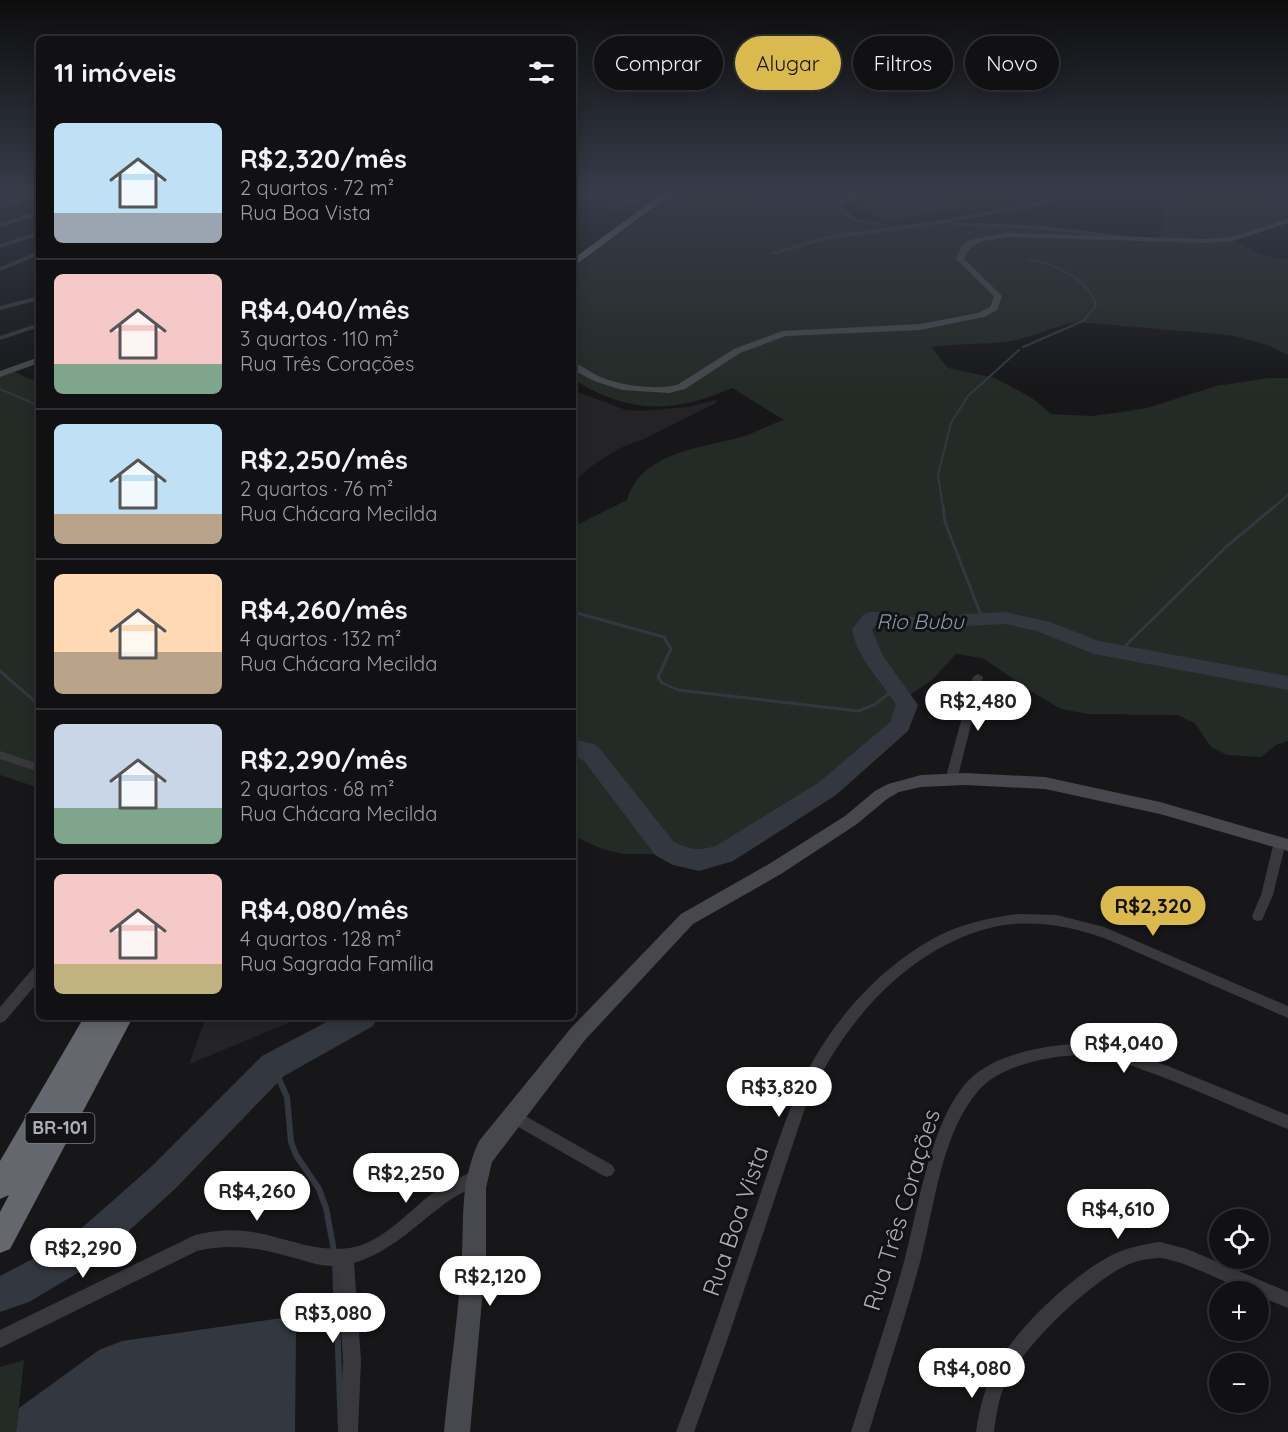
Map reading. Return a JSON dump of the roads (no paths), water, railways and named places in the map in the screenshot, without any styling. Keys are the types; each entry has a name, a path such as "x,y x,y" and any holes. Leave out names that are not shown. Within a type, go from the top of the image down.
{"highway":[{"name":"BR-101","path":"0,1186 95,1020"},
{"name":"BR-101","path":"0,1239 119,1020"}],"street":[{"path":"0,269 30,257"},
{"path":"576,368 597,379 622,387 669,390 681,387 736,351 785,333 921,327 986,313 996,306 997,295 960,259 961,257"},
{"path":"0,262 10,266"},
{"path":"30,300 36,293"},
{"path":"0,308 36,299"},
{"path":"0,338 36,326"},
{"path":"0,374 36,361"},
{"path":"951,780 978,677"},
{"path":"0,754 36,767"},
{"path":"457,1432 474,1257 474,1179 478,1164 487,1148 578,1034 687,919 705,907 775,869 851,819 881,795 908,784 951,780 1024,781 1066,787 1160,808 1284,844 1258,916"},
{"name":"Rua Boa Vista","path":"685,1432 719,1343 748,1253 810,1080 839,1031 877,989 915,955 944,938 976,925 1034,918 1058,920 1118,938 1288,1012"},
{"path":"0,1017 36,974"},
{"name":"Rua Três Corações","path":"860,1432 913,1258 937,1163 958,1106 975,1084 990,1073 1018,1061 1044,1054 1082,1049 1098,1050 1184,1078 1288,1122"},
{"path":"513,1116 607,1170"},
{"path":"0,1339 195,1243 217,1237 251,1238 316,1256 345,1256 375,1247 396,1235 434,1202 474,1179"},
{"path":"985,1432 990,1403 1000,1377 1014,1356 1071,1294 1107,1266 1129,1254 1160,1250 1180,1254 1288,1300"},
{"path":"345,1256 352,1360 349,1432"}],"waterway":[{"path":"1023,347 1083,321 1096,306 1092,296 1078,280 1059,269 1028,259"},
{"path":"943,508 938,475 951,423 968,396 1019,350"},
{"path":"0,389 36,405"},
{"path":"1273,508 1288,495"},
{"path":"943,506 945,522 982,618"},
{"path":"1119,652 1227,546 1275,506"},
{"path":"576,613 664,637 671,649 658,677 662,683 678,690 858,711 874,705 897,687"},
{"name":"Rio Bubu","path":"576,748 586,750 593,756 664,848 682,858 699,861 724,854 827,789 900,726 907,705 874,658 864,639 862,629 871,618 886,618 931,626 965,620 1005,618 1043,626 1094,647 1288,683"},
{"path":"0,671 36,702"},
{"name":"Rio Bubu","path":"0,1294 16,1289 79,1253 163,1178 273,1066 357,1020"},
{"path":"273,1066 287,1097 291,1142 296,1155 319,1189 326,1208 334,1251"},
{"path":"335,1262 341,1432"}]}
